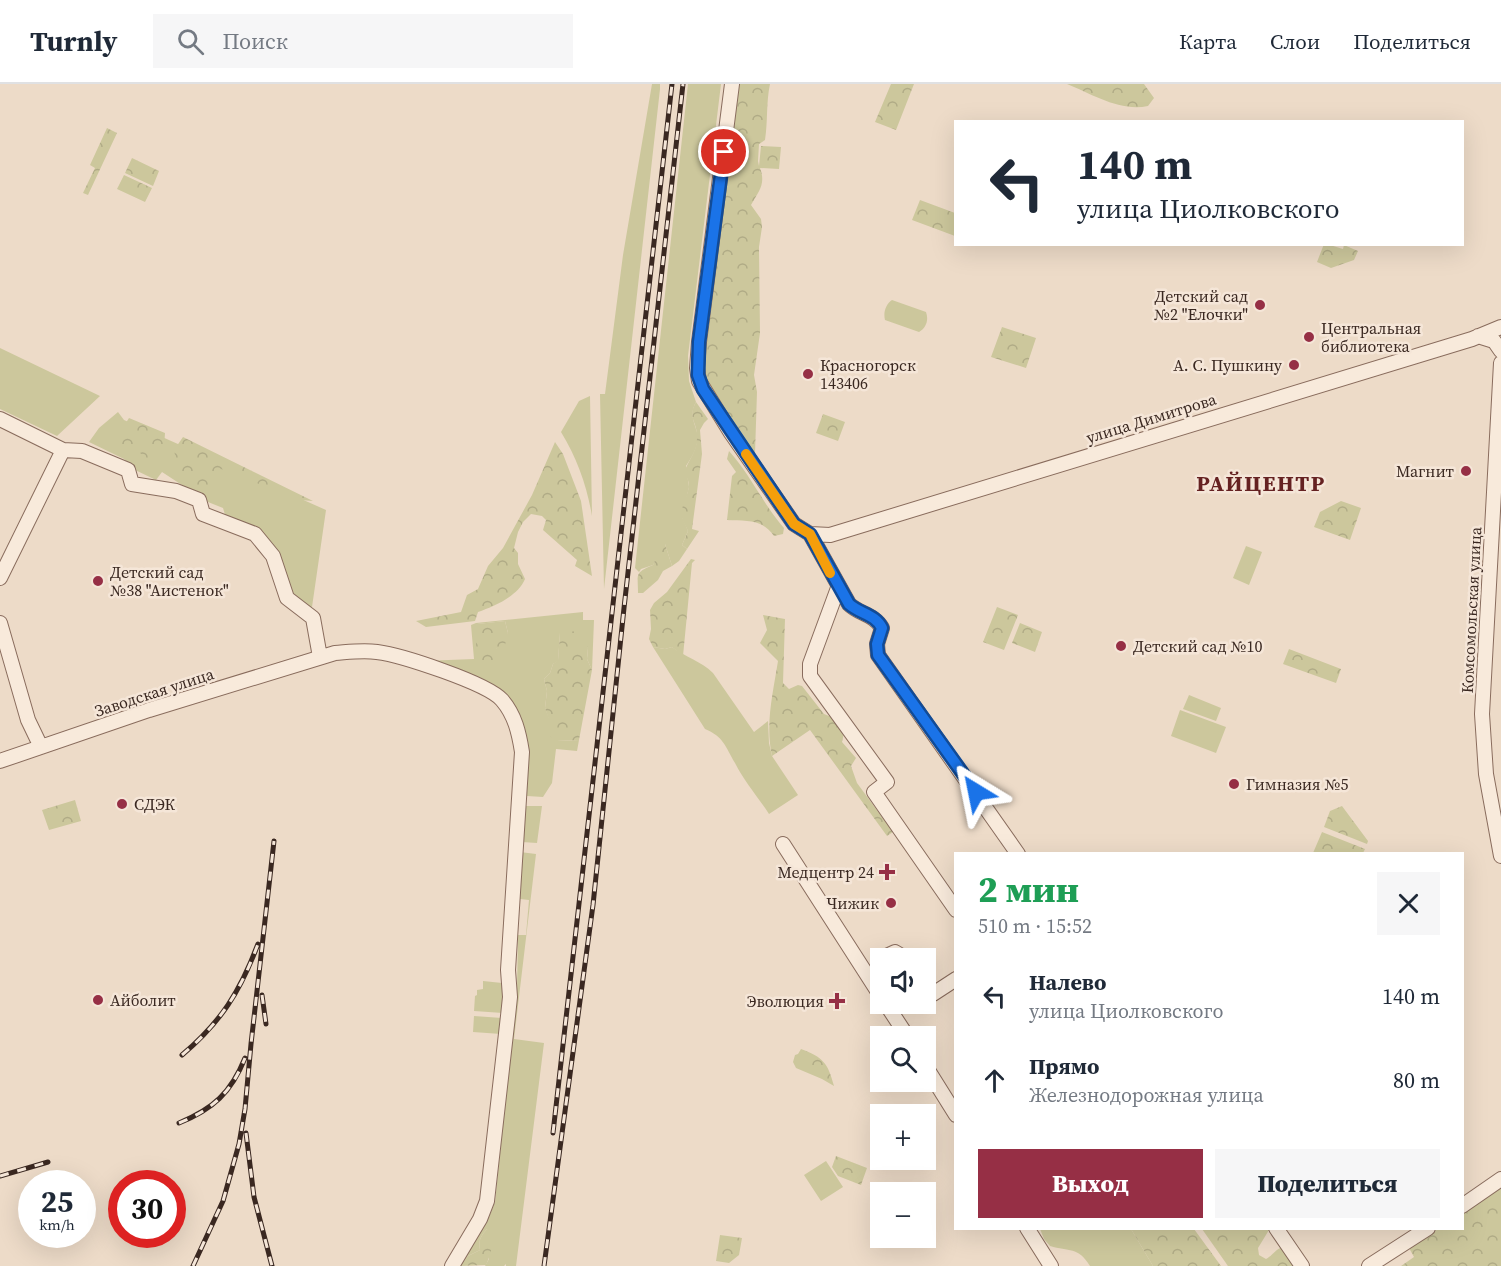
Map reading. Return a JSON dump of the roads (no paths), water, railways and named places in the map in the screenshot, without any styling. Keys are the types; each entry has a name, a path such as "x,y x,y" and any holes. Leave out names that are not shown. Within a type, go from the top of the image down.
{"street":[{"path":"732,84 699,342 697,368 699,381 731,433 794,524 810,534 838,588 854,609 878,621 882,628 877,644 878,655 1017,852"},
{"name":"улица Димитрова","path":"810,534 822,536 843,531 1501,327"},
{"path":"1478,336 1494,341 1501,351"},
{"name":"Комсомольская улица","path":"1501,363 1482,714 1486,774 1501,856"},
{"path":"0,419 63,450 82,451 128,470 132,484 176,491 199,500 202,514 255,534 273,556 287,598 313,618 320,657"},
{"path":"0,578 63,450"},
{"path":"825,563 830,547 843,531"},
{"path":"838,588 810,664 810,676 887,782 874,792 954,907"},
{"path":"0,623 28,720 41,747"},
{"name":"Заводская улица","path":"0,760 149,710 320,657 351,652 381,652 476,683 502,700 515,721 519,734 521,762 508,970 510,998 488,1201 452,1266"},
{"path":"783,844 870,978"},
{"path":"865,970 870,967"},
{"path":"936,992 954,980"},
{"path":"936,1083 954,1112"},
{"path":"1464,1205 1501,1179"},
{"path":"1028,1230 1051,1266"},
{"path":"1277,1230 1302,1266"},
{"path":"1370,1266 1425,1230"}],"railway":[{"path":"553,1133 672,84"},
{"path":"544,1266 593,905 683,84"},
{"path":"193,1266 223,1201 239,1144 245,1109 274,841"},
{"path":"182,1055 208,1030 228,1005 244,977 258,944"},
{"path":"262,995 266,1024"},
{"path":"179,1123 202,1112 220,1098 234,1081 245,1058"},
{"path":"246,1133 254,1197 272,1266"},
{"path":"0,1176 48,1162"}],"place":[{"name":"Детский сад №2 \"Елочки\"","path":"1260,305"},
{"name":"Центральная библиотека","path":"1309,337"},
{"name":"А. С. Пушкину","path":"1294,365"},
{"name":"Красногорск 143406","path":"808,374"},
{"name":"Магнит","path":"1466,471"},
{"name":"Детский сад №38 \"Аистенок\"","path":"98,581"},
{"name":"Детский сад №10","path":"1121,646"},
{"name":"Гимназия №5","path":"1234,784"},
{"name":"СДЭК","path":"122,804"},
{"name":"Медцентр 24","path":"887,872"},
{"name":"Чижик","path":"891,903"},
{"name":"Айболит","path":"98,1000"},
{"name":"Эволюция","path":"837,1001"}],"district":[{"name":"РАЙЦЕНТР","path":"1261,483"}]}
